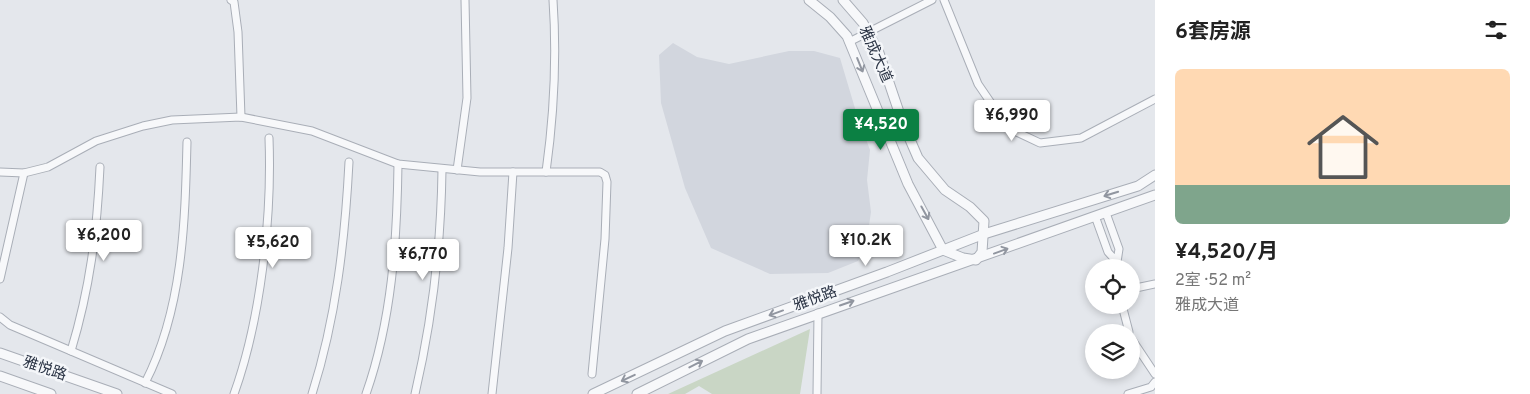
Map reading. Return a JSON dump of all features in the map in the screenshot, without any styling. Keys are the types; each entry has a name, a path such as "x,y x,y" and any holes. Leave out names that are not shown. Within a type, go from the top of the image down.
{"street":[{"path":"231,0 234,2 238,32 241,117"},
{"path":"457,170 467,98 465,0"},
{"path":"546,172 553,122 555,84 553,0"},
{"path":"809,0 830,17 847,36 908,184 943,250 963,258 976,260 982,252 984,234"},
{"name":"雅成大道","path":"842,0 869,32 879,53 902,121 918,158 945,190 970,206 984,221 984,234"},
{"path":"850,42 932,0"},
{"path":"944,0 978,84 1008,128 1040,143 1081,138 1155,99"},
{"path":"0,172 24,174 48,168 96,141 143,126 172,120 241,117 312,132 398,164 442,170 600,172 605,175 605,239 592,374"},
{"path":"234,394 248,341 263,261 270,171 269,138"},
{"path":"145,383 159,356 177,282 186,204 187,142"},
{"path":"312,394 323,360 339,272 346,222 348,162"},
{"path":"366,394 382,339 391,287 398,164"},
{"path":"71,351 85,306 93,263 100,167"},
{"path":"415,394 437,259 442,208 442,170"},
{"path":"492,394 507,257 513,172"},
{"path":"0,279 24,174"},
{"name":"雅悦路","path":"593,394 725,331 984,234 1138,186 1155,175"},
{"name":"雅悦路","path":"637,394 748,339 818,313 976,260 1155,194"},
{"path":"1106,213 1119,249 1118,259"},
{"path":"1095,216 1108,252 1113,259"},
{"path":"1140,287 1155,284"},
{"path":"817,394 818,313"},
{"path":"0,317 10,325 172,394"},
{"path":"1140,352 1155,374"},
{"name":"雅悦路","path":"0,353 117,394"},
{"name":"雅悦路","path":"0,376 50,394"},
{"path":"1128,394 1151,387 1155,382"}],"shaded area":[{"path":"673,43 697,57 729,64 789,51 814,51 840,58 857,115 870,150 867,180 871,212 867,239 858,261 828,273 770,274 711,248 685,188 661,103 659,55"}],"green space":[{"path":"810,329 800,394 712,394 699,386 685,394 668,394"}]}
